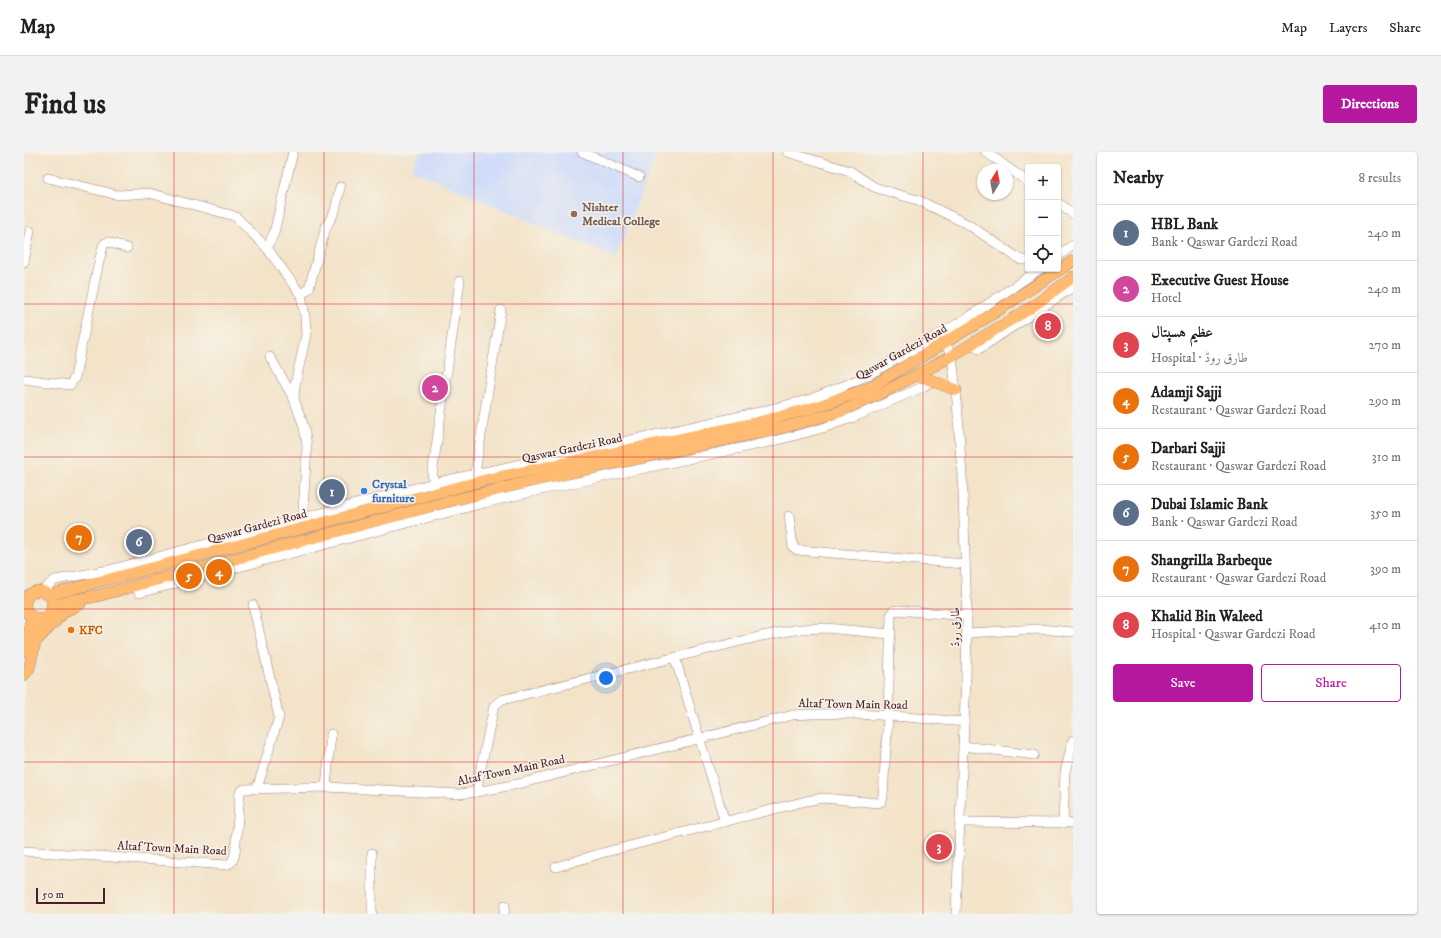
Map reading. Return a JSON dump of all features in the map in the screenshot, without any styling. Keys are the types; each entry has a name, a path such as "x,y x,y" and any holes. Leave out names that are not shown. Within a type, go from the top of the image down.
{"main road":[{"name":"Qaswar Gardezi Road","path":"1061,266 1073,261"},
{"name":"Qaswar Gardezi Road","path":"40,595 436,487 488,479 756,423 816,407 869,388 989,316 1048,272"},
{"path":"24,675 29,669 35,642 31,614 25,607 27,598 40,595 70,601 97,596 460,504 770,430 839,412 888,390 952,356 1030,309 1073,277"},
{"path":"917,375 956,390"},
{"path":"31,614 44,617 50,612 40,595"},
{"path":"35,642 65,610 97,596"},
{"path":"24,651 31,614"}],"street":[{"path":"268,248 274,233 293,152"},
{"path":"582,152 639,178"},
{"path":"788,152 850,171 874,187 918,200 969,225 1021,260 1025,260"},
{"path":"986,152 1025,180"},
{"path":"48,178 118,196 149,193 236,217 268,248 301,295 305,316 306,335 295,385 294,399"},
{"path":"301,295 309,288 326,226 335,211 340,187"},
{"path":"1061,206 1073,214"},
{"path":"24,262 30,231"},
{"path":"24,379 70,385 75,377 103,246 108,242 127,248"},
{"path":"1061,254 1073,245"},
{"path":"460,281 432,475 436,487 476,473 811,399 861,378 910,352 968,317 1036,272"},
{"path":"973,343 979,349 1073,287"},
{"path":"476,473 501,310"},
{"name":"طارق روڈ","path":"945,343 952,356 956,390 963,492 967,616 956,914"},
{"path":"270,357 294,399 304,427 307,446 303,511 305,518"},
{"path":"861,378 869,388"},
{"path":"538,485 774,441 823,428 854,418 917,390 926,384 928,380"},
{"path":"789,516 793,547 797,550 965,564"},
{"path":"40,595 55,580 109,570 305,518 322,518"},
{"path":"253,605 279,717 256,789"},
{"path":"556,867 602,853 806,801 823,798 878,803 882,801 888,716 891,615 893,611 898,610 967,616"},
{"path":"476,792 494,706 497,702 762,636 800,629 826,628 890,634"},
{"path":"967,633 1040,629 1073,632"},
{"path":"676,658 725,822"},
{"name":"Altaf Town Main Road","path":"24,851 226,865 232,862 235,854 240,792 244,789 326,787 458,794 518,784 793,715 822,713 964,722"},
{"path":"326,787 331,734"},
{"path":"1063,823 1065,772 1073,740"},
{"path":"963,746 1034,755"},
{"path":"960,822 1073,823"},
{"path":"372,853 372,914"}],"shaded area":[{"name":"Nishter Medical College","path":"420,152 657,152 616,258 412,170"}],"place":[{"name":"Nishter Medical College","path":"574,214"},
{"name":"Khalid Bin Waleed","path":"1048,326"},
{"name":"Executive Guest House","path":"435,388"},
{"name":"Crystal furniture","path":"364,491"},
{"name":"HBL Bank","path":"332,492"},
{"name":"Shangrilla Barbeque","path":"79,538"},
{"name":"Dubai Islamic Bank","path":"139,542"},
{"name":"Adamji Sajji","path":"219,572"},
{"name":"Darbari Sajji","path":"189,576"},
{"name":"KFC","path":"71,630"},
{"name":"عظیم ہسپتال","path":"939,847"}]}
